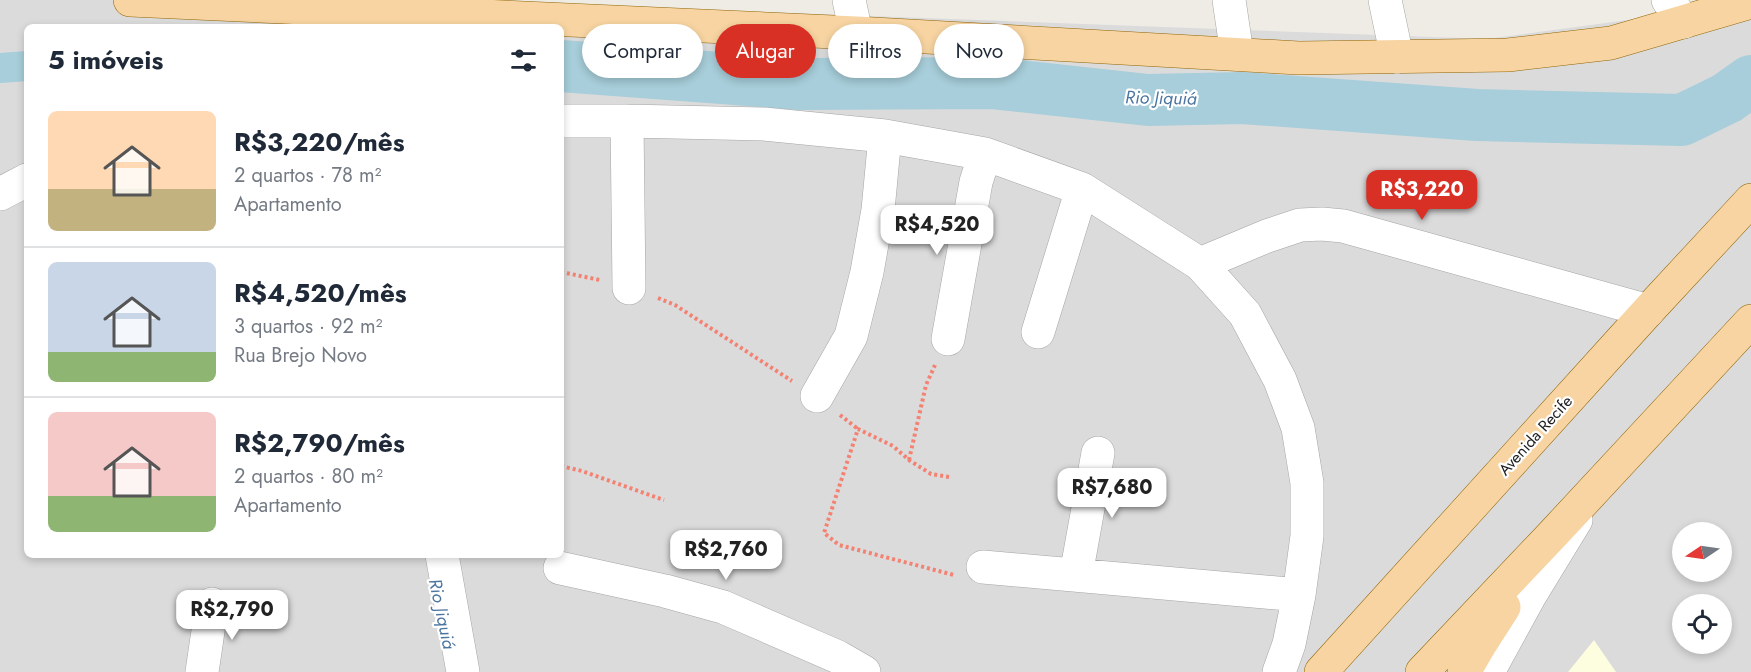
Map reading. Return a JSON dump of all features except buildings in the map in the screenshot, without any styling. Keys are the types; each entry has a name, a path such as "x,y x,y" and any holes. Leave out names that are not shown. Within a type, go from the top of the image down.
{"main road":[{"path":"130,0 828,32"},
{"path":"922,37 1299,58 1508,55 1611,43 1676,11 1751,2"},
{"name":"Avenida Recife","path":"1322,672 1648,310 1751,200"},
{"path":"1422,672 1751,321"},
{"path":"1464,672 1554,533"}],"street":[{"path":"849,0 854,24"},
{"path":"1229,0 1237,54"},
{"path":"1385,0 1396,57"},
{"path":"564,121 764,124 885,136 984,154 1082,189 1200,264 1245,314 1280,380 1298,428 1307,483 1307,536 1299,595 1289,644 1278,672"},
{"path":"627,121 629,288"},
{"path":"817,396 851,336 867,272 878,210 885,136"},
{"path":"948,339 976,182 984,154"},
{"path":"0,194 24,182"},
{"path":"1038,332 1082,189"},
{"path":"1200,264 1300,225 1342,226 1473,264 1648,310"},
{"path":"1076,575 1098,453"},
{"path":"1488,672 1529,597 1596,488"},
{"path":"443,558 463,672"},
{"path":"983,567 1299,595"},
{"path":"560,568 665,591 723,607 838,657 864,672"},
{"path":"202,672 212,604"}],"path":[{"path":"564,273 618,284 675,305 817,396 858,429 893,446 931,474 949,477"},
{"path":"909,460 926,385 948,339"},
{"path":"858,429 824,533 839,545 962,577 983,567"},
{"path":"564,467 664,501"}],"shaded area":[{"path":"0,0 437,0 1487,39 1672,14 1751,0 1751,672 0,672"},
{"path":"1594,640 1616,672 1568,672"}],"waterway":[{"path":"0,68 24,66"},
{"name":"Rio Jiquiá","path":"564,66 800,84 991,83 1148,100 1242,98 1477,115 1682,120 1727,98 1751,81"}]}
